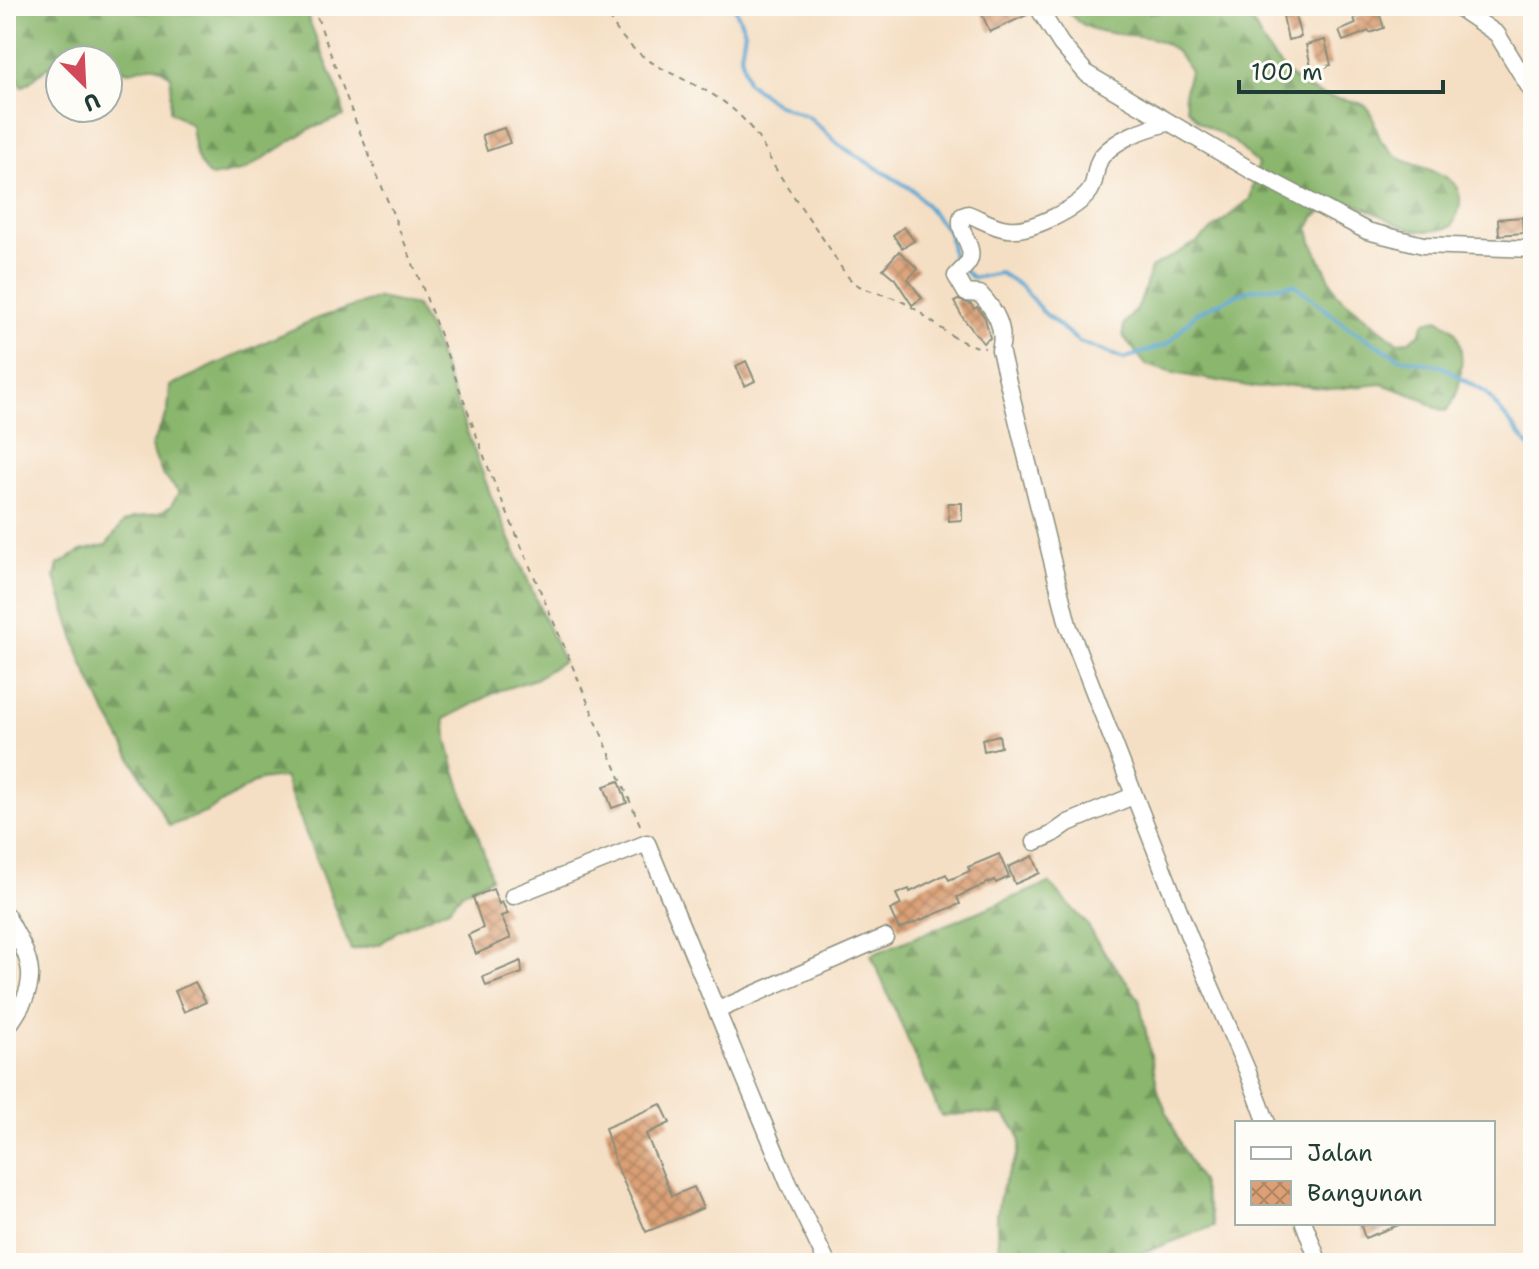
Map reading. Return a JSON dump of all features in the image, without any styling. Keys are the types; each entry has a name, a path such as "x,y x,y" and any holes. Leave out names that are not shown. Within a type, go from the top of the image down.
{"street":[{"path":"1037,6 1061,44 1087,74 1167,123 1367,231 1423,245 1533,249"},
{"path":"1456,6 1478,18 1497,34 1533,93"},
{"path":"1167,123 1137,132 1113,146 1098,161 1089,192 1064,211 1044,221 1013,230 994,226 968,214 962,216 960,228 971,253 959,282 966,293 980,294 997,316 1003,338 1000,350 1068,625 1133,796 1266,1121"},
{"path":"1035,842 1068,823 1133,796"},
{"path":"513,896 647,843 788,1182 827,1263"},
{"path":"6,915 21,941 31,977 25,1002 6,1029"},
{"path":"718,1010 885,937"},
{"path":"1305,1225 1319,1263"}],"path":[{"path":"313,6 422,286 491,475 647,843"},
{"path":"603,6 625,44 666,73 690,82 711,95 751,127 777,172 852,281 902,301 957,340 974,347 1000,350"}],"green space":[{"path":"6,6 303,6 341,98 344,116 310,129 245,170 212,177 198,161 191,125 170,111 171,77 155,66 124,71 124,44 44,44 44,70 22,87 6,52"},
{"path":"1063,6 1245,6 1266,47 1296,80 1323,95 1364,105 1371,113 1380,139 1394,154 1439,174 1455,185 1460,203 1452,226 1419,231 1368,209 1337,201 1314,217 1309,229 1337,294 1397,342 1409,341 1420,333 1425,322 1438,319 1454,330 1460,349 1461,372 1456,394 1446,411 1382,384 1332,389 1294,385 1259,388 1173,373 1146,365 1123,336 1124,324 1139,306 1151,268 1197,242 1250,199 1258,164 1234,142 1198,121 1187,108 1184,95 1190,71 1175,51 1162,42 1148,38 1090,28 1076,20"},
{"path":"378,298 416,306 430,332 491,496 563,661 535,679 498,691 444,719 452,760 491,878 463,892 449,908 399,930 380,944 351,950 284,777 259,780 205,813 169,826 104,709 82,662 55,577 58,565 81,551 106,545 123,523 170,507 179,492 162,474 151,447 168,411 170,386 313,320"},
{"path":"1049,883 1088,925 1139,999 1159,1094 1182,1148 1201,1182 1214,1226 1116,1263 1004,1263 997,1234 997,1213 1004,1183 1019,1149 1018,1134 1005,1116 974,1113 941,1116 871,955"}],"building":[{"path":"989,6 1026,6 1029,14 990,32 980,10"},
{"path":"1281,6 1292,6 1301,37 1288,40"},
{"path":"1361,6 1377,6 1384,28 1343,41 1339,31 1356,24 1354,18 1364,14"},
{"path":"1325,40 1331,65 1312,70 1306,45"},
{"path":"504,128 510,143 487,151 482,135"},
{"path":"1522,217 1523,233 1499,235 1498,219"},
{"path":"904,227 914,241 902,248 893,235"},
{"path":"899,251 918,269 908,279 922,298 912,305 895,279 883,269"},
{"path":"958,300 971,304 974,309 977,307 985,318 990,338 983,343 963,318 954,302"},
{"path":"746,361 755,381 745,386 736,366"},
{"path":"948,503 962,503 962,520 949,521"},
{"path":"999,735 1001,747 984,751 982,739"},
{"path":"619,781 627,803 612,808 604,786"},
{"path":"999,854 1009,877 996,883 994,880 957,897 960,904 899,929 890,910 901,905 896,894 909,889 910,892 946,874 949,880 970,871 968,867"},
{"path":"1033,856 1040,873 1015,884 1008,867"},
{"path":"493,889 499,904 502,902 508,914 501,916 511,938 476,954 468,935 483,928 473,897"},
{"path":"521,961 522,973 486,986 483,977"},
{"path":"195,982 206,1002 184,1012 175,991"},
{"path":"661,1104 670,1123 646,1134 672,1196 694,1187 703,1208 646,1232 616,1165 605,1128"},
{"path":"1364,1225 1398,1225 1365,1238 1361,1226"}],"waterway":[{"path":"734,6 745,31 741,54 747,82 776,104 809,117 839,145 913,190 949,232 953,259 959,264"},
{"path":"965,271 973,278 1000,273 1022,287 1042,311 1079,342 1124,359 1168,344 1196,313 1248,290 1294,284 1347,327 1399,358 1441,366 1486,393 1533,451"}]}
